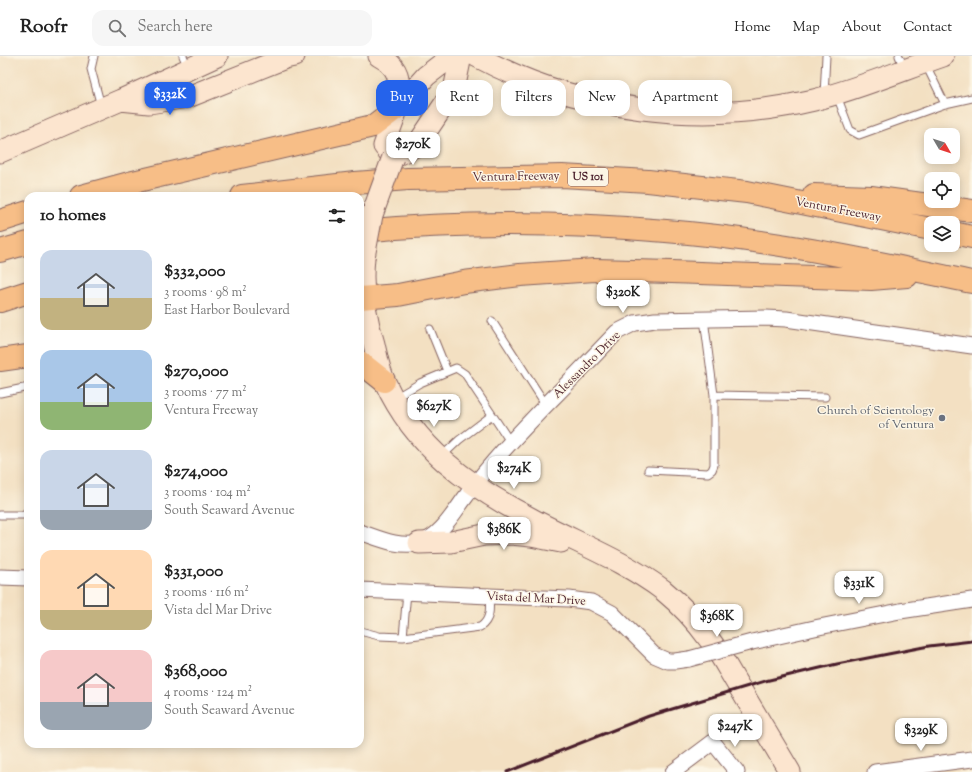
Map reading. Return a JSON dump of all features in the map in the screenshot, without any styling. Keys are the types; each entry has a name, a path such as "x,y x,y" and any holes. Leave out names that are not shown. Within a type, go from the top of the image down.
{"highway":[{"path":"96,192 373,126 386,116"},
{"name":"Ventura Freeway","path":"277,192 401,179 562,176 648,181 747,192 924,228"},
{"path":"747,192 871,197 972,211"},
{"path":"0,221 24,213"},
{"path":"364,231 485,223 572,224 667,231 733,238 798,248 972,282"},
{"path":"960,234 972,237"},
{"path":"0,251 24,244"},
{"path":"364,298 398,295 464,282 513,276 595,270 870,279 934,274"},
{"path":"0,300 24,293"},
{"path":"0,360 24,357"},
{"path":"364,366 389,390"}],"main road":[{"path":"0,152 121,100 186,62 217,56"},
{"path":"121,100 149,103 188,97 285,58 294,56"},
{"path":"380,56 395,69 399,80"},
{"path":"422,80 452,56"},
{"path":"388,152 417,145 454,90 461,56"},
{"path":"476,56 517,76 544,86 601,102 634,108 665,111 728,112 785,106 830,95 902,63 934,59"},
{"path":"364,260 367,236 396,116"},
{"path":"364,307 369,329 389,390 407,421 423,441 440,459 474,485 516,511 636,572 662,590 686,611 710,640 790,772"},
{"path":"419,543 451,542 484,535 511,534 531,536 592,549"}],"street":[{"name":"Alessandro Drive","path":"364,533 394,543 402,544 419,543 428,539 441,529 474,485 521,431 617,332 635,323 704,318 786,319 972,346"},
{"path":"0,577 24,578"},
{"name":"Vista del Mar Drive","path":"364,590 569,599 592,602 612,613 654,655 668,661 689,659 752,642 819,627 900,611 972,600"},
{"path":"673,772 713,742 737,772"},
{"path":"875,772 946,767 972,759"}],"lane":[{"path":"94,56 90,69 102,108"},
{"path":"826,56 830,95 850,130 859,135 945,104 972,98"},
{"path":"934,59 945,104"},
{"path":"648,470 708,473 712,470 714,465 714,395 704,318"},
{"path":"492,321 546,405"},
{"path":"430,329 447,371"},
{"path":"389,390 420,383 456,368 465,374 511,443"},
{"path":"0,393 24,388"},
{"path":"714,395 825,397"},
{"path":"440,459 459,440 492,415"},
{"path":"0,515 24,514"},
{"path":"403,637 407,592"},
{"path":"364,632 379,636 403,637 480,627 485,623 490,612 489,596"}],"railway":[{"path":"507,772 649,716 765,681 837,664 929,646 972,641"}],"place":[{"name":"Church of Scientology of Ventura","path":"942,418"}]}
